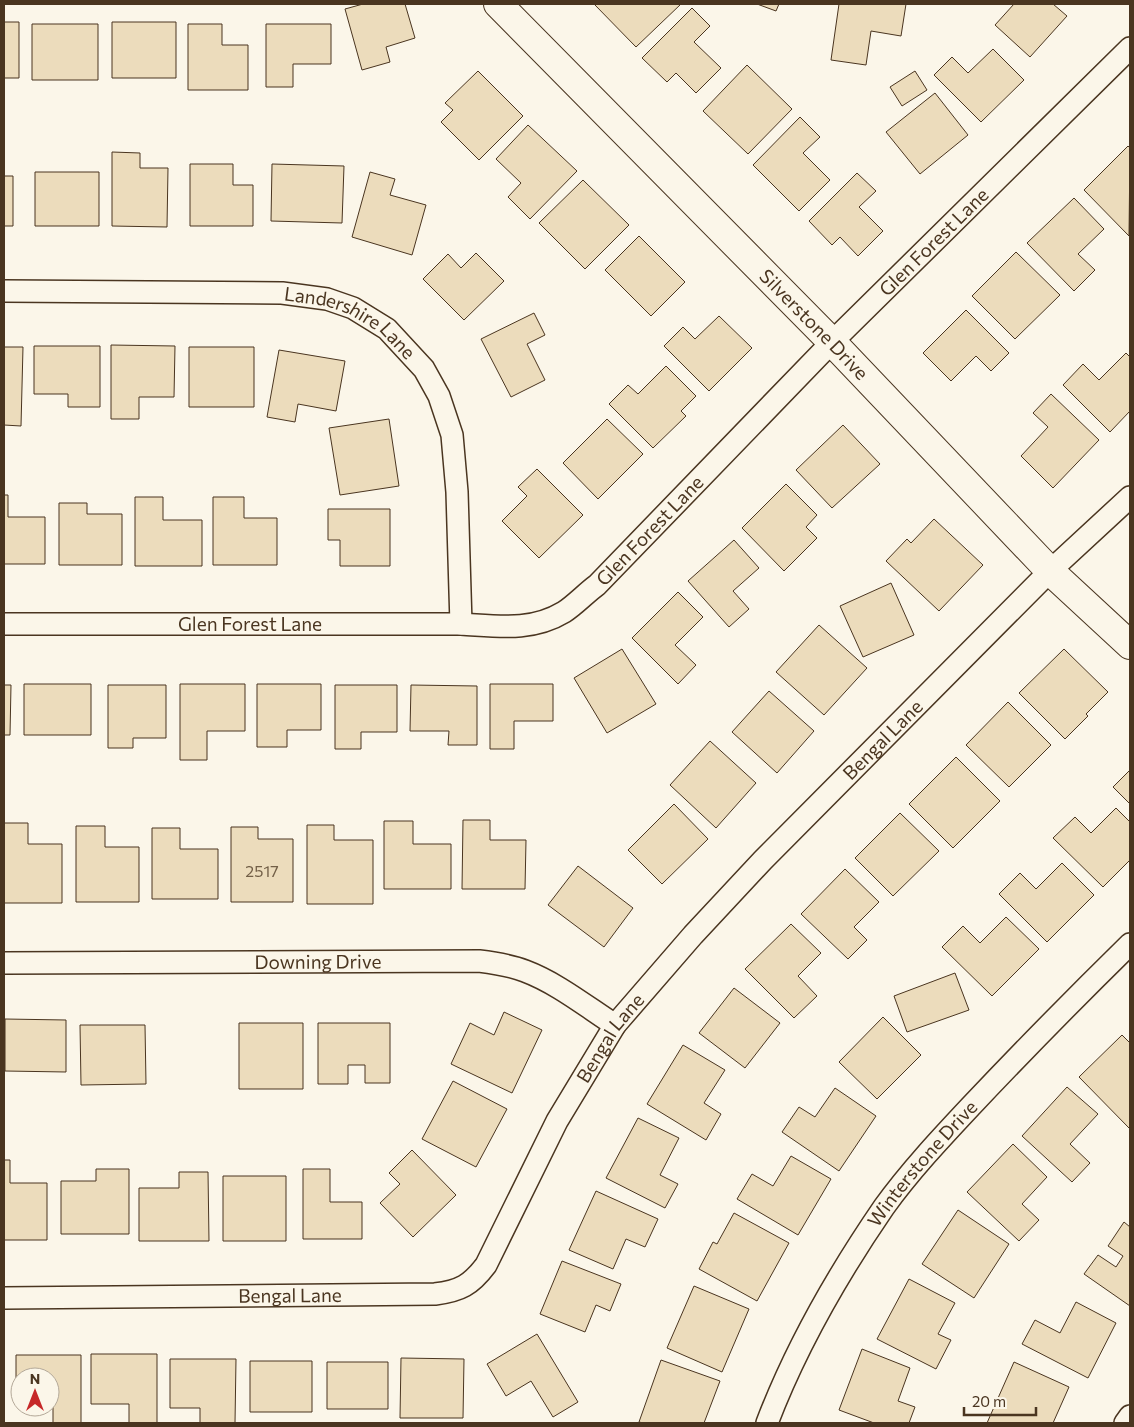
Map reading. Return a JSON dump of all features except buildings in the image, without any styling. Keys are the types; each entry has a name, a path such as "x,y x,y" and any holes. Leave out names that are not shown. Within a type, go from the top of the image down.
{"street":[{"name":"Silverstone Drive","path":"498,4 832,342 1050,571 1130,645"},
{"name":"Glen Forest Lane","path":"4,624 461,624 503,627 535,625 564,612 596,585 832,342 1130,48"},
{"name":"Landershire Lane","path":"4,291 282,293 327,299 353,308 387,329 424,369 439,396 452,435 457,492 461,624"},
{"name":"Bengal Lane","path":"4,1298 435,1294 450,1292 464,1287 476,1278 486,1265 557,1121 615,1025 693,935 757,866 1050,571 1130,497"},
{"name":"Winterstone Drive","path":"767,1423 809,1328 885,1206 930,1150 1021,1052 1130,944"},
{"name":"Downing Drive","path":"4,963 479,961 503,964 526,971 567,993 615,1025"},
{"path":"1125,1423 1130,1416"}]}
